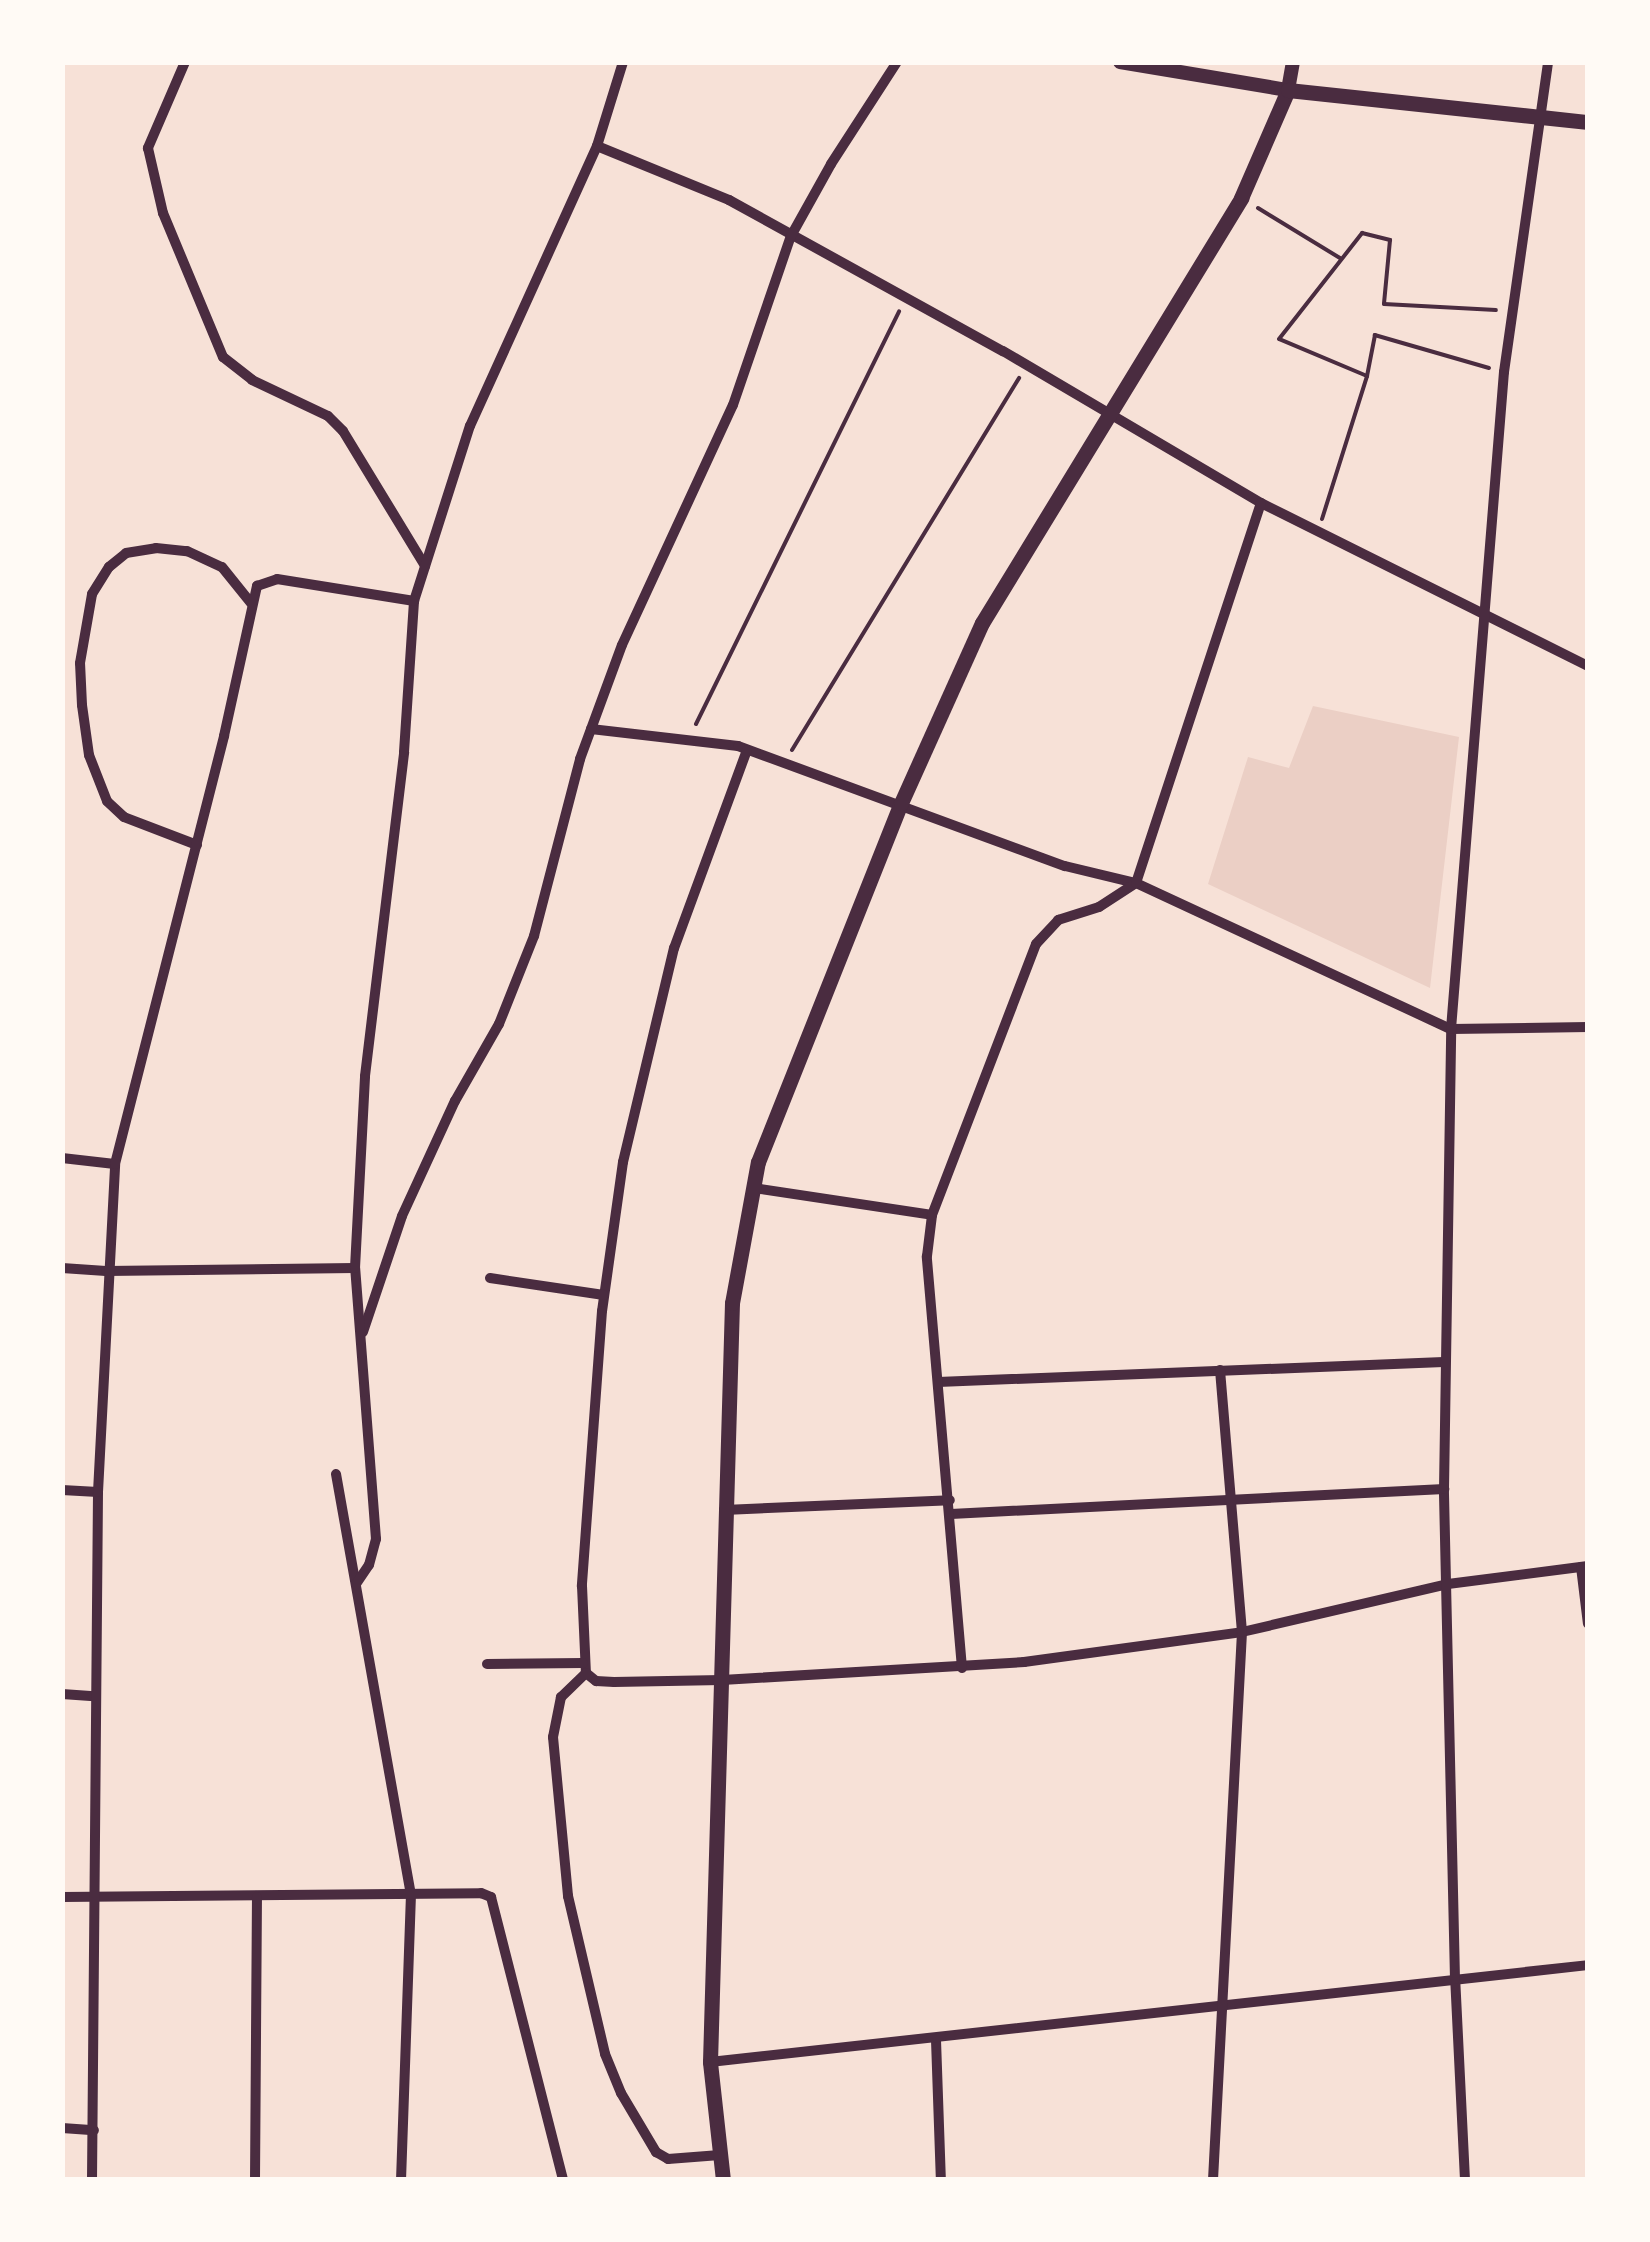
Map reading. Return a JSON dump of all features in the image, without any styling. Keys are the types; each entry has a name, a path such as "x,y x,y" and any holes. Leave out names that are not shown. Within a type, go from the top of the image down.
{"main road":[{"path":"722,2180 710,2062 732,1303 758,1162 901,803 982,623 1241,198 1288,90 1588,122"}],"street":[{"path":"185,62 148,148 162,213 223,358 252,380 328,416 342,431 425,566"},
{"path":"356,1584 369,1565 376,1539 355,1268 365,1076 404,752 407,646 414,601 470,426 597,146 623,62"},
{"path":"361,1337 402,1216 455,1101 499,1024 534,936 591,729 655,571 733,405 791,236 831,164 897,62"},
{"path":"1120,62 1164,66 1288,90 1293,62"},
{"path":"1465,2180 1455,1979 1444,1489 1450,1030 1504,372 1548,62"},
{"path":"597,146 729,200 1027,365 1261,503 1588,666"},
{"path":"962,1668 927,1256 932,1214 1036,944 1058,920 1099,907 1136,882 1261,503"},
{"path":"197,845 124,816 107,801 89,756 82,705 80,663 92,594 109,567 126,553 156,548 187,551 222,567 252,603"},
{"path":"92,2180 98,1492 106,1272 115,1164 197,845 257,586 277,578 414,601"},
{"path":"591,729 688,739 747,750 1065,866 1136,882 1450,1030 1588,1027"},
{"path":"747,750 696,881 655,1015 623,1162 604,1294 582,1586 585,1668 596,1681 722,1680 962,1668 1242,1632 1448,1584 1584,1566 1588,1624"},
{"path":"62,1158 115,1164"},
{"path":"754,1188 932,1214"},
{"path":"62,1268 106,1272 355,1268"},
{"path":"490,1278 604,1294"},
{"path":"938,1382 1444,1362"},
{"path":"1212,2180 1242,1632 1220,1370"},
{"path":"336,1474 411,1894 401,2180"},
{"path":"951,1514 1444,1489"},
{"path":"62,1490 98,1492"},
{"path":"724,1510 950,1500"},
{"path":"487,1664 585,1668"},
{"path":"585,1668 561,1697 553,1736 568,1896 605,2054 621,2093 656,2152 668,2158 720,2155"},
{"path":"62,1694 94,1696"},
{"path":"62,1897 481,1893 490,1896 563,2180"},
{"path":"255,2180 257,1896"},
{"path":"710,2062 1588,1965"},
{"path":"936,2040 941,2180"},
{"path":"62,2128 94,2130"}],"path":[{"path":"1241,198 1340,258"},
{"path":"1367,376 1279,339 1362,233 1390,240 1384,304 1511,311"},
{"path":"688,739 906,298"},
{"path":"1318,530 1367,376 1374,335 1504,372"},
{"path":"784,763 1027,365"}],"shaded area":[{"path":"1313,706 1459,737 1430,988 1208,884 1248,757 1289,768"}]}
